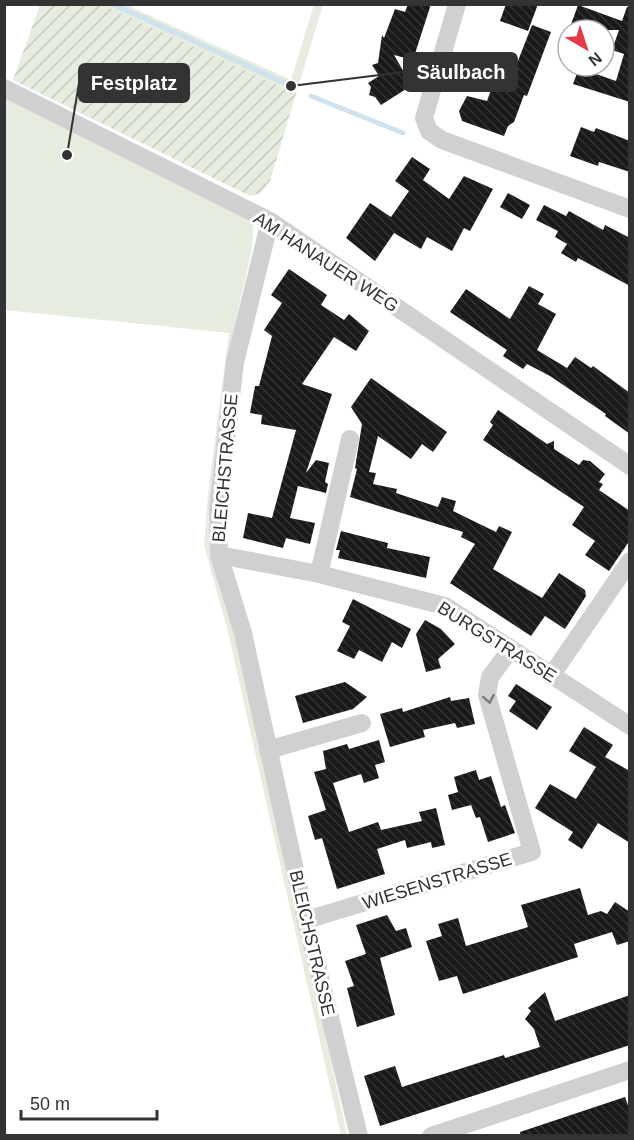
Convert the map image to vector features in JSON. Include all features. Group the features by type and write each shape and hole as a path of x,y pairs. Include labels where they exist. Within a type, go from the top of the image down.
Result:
{"street":[{"path":"457,4 424,118 429,131 442,140 630,209"},
{"name":"AM HANAUER WEG","path":"4,88 270,221 630,466"},
{"name":"BLEICHSTRASSE","path":"270,221 235,362 218,508 219,555 243,633 306,920 359,1136"},
{"path":"319,574 350,438"},
{"name":"BURGSTRASSE","path":"219,555 319,574 436,602 454,610 630,726"},
{"path":"552,676 630,561"},
{"name":"WIESENSTRASSE","path":"306,920 532,852 487,695 490,677 511,649"},
{"path":"268,750 362,723"},
{"path":"431,1136 630,1070"}],"shaded area":[{"path":"40,5 103,5 296,94 270,181 261,193 250,196 13,80"},
{"path":"103,5 127,5 291,80 314,5 323,5 296,94"},
{"path":"4,92 254,217 252,249 233,332 210,512 347,1135 341,1135 228,632 204,545 208,493 229,333 5,310"}],"building":[{"path":"408,4 431,4 413,60 394,55 408,79 403,83 406,89 381,105 375,97 369,95 371,87 368,83 379,76 372,65 378,63 382,35 384,38 395,9 405,12"},
{"path":"506,4 538,4 528,31 500,21"},
{"path":"578,5 614,18 573,18"},
{"path":"627,7 630,7 630,102 573,84 575,78 607,78 616,81 624,54 616,51 619,30 616,30 616,19 622,21"},
{"path":"532,25 551,32 527,96 524,95 514,122 508,126 504,136 462,121 459,111 467,96 487,101 498,71 501,72 505,61 516,66"},
{"path":"581,127 594,132 596,128 630,141 630,172 599,162 598,166 570,156"},
{"path":"412,157 430,169 423,180 449,199 464,176 493,189 470,231 464,228 452,251 427,237 421,249 394,233 375,261 346,238 370,203 391,217 409,191 395,181"},
{"path":"508,193 530,205 522,219 500,207"},
{"path":"544,205 566,216 569,211 603,230 605,225 630,238 630,286 578,258 576,262 561,253 567,244 555,237 558,231 536,220"},
{"path":"289,269 327,295 321,305 344,320 349,314 369,331 356,351 334,337 302,384 332,394 306,473 316,460 329,463 325,482 328,484 326,493 298,486 290,518 315,523 310,544 286,538 283,548 243,538 248,513 272,518 296,430 261,424 262,415 250,413 255,386 259,386 272,336 264,330 282,303 271,295"},
{"path":"529,286 544,294 538,304 556,314 537,350 567,368 575,357 591,368 593,366 630,393 630,434 605,416 606,414 550,376 527,364 523,369 503,356 507,350 450,312 466,289 510,319"},
{"path":"371,378 447,432 433,452 422,444 411,459 378,436 369,472 376,473 373,484 397,489 396,493 438,507 442,497 456,501 453,511 496,532 499,526 512,532 493,569 542,598 559,573 585,590 586,596 565,629 545,616 531,636 450,583 475,544 461,537 463,532 350,497 357,469 355,468 362,424 351,407"},
{"path":"498,410 547,444 554,441 554,449 579,465 583,460 590,461 605,474 599,482 603,484 599,490 630,511 630,540 609,571 585,555 595,541 572,525 584,507 483,440 493,425 490,422"},
{"path":"341,531 388,543 387,548 430,557 426,578 338,558 340,550 336,550"},
{"path":"353,599 411,629 402,648 392,642 382,662 359,650 354,659 337,651 350,626 342,622"},
{"path":"425,620 441,629 455,644 438,659 441,668 426,672 416,634"},
{"path":"345,682 367,697 353,709 303,723 295,696"},
{"path":"516,684 552,707 537,730 509,711 516,701 508,696"},
{"path":"450,697 451,701 469,698 475,724 457,728 455,723 423,730 425,737 390,747 380,714 402,708 403,712"},
{"path":"584,727 613,745 605,757 630,771 630,843 598,823 582,849 568,840 573,832 535,808 550,784 576,799 596,767 569,751"},
{"path":"379,740 385,762 375,765 379,778 364,783 361,774 333,783 349,832 378,822 381,830 422,821 419,812 436,808 445,845 432,848 431,842 407,848 405,840 377,849 385,874 337,889 322,838 315,840 308,816 326,810 314,772 326,769 323,751 347,744 349,749"},
{"path":"476,770 479,780 491,776 501,807 505,805 515,833 488,842 480,817 476,818 471,805 452,810 448,795 458,792 454,777"},
{"path":"580,888 588,915 601,911 607,914 615,902 630,912 630,941 617,945 612,932 574,944 578,957 463,994 457,976 439,981 426,941 442,936 438,924 458,918 466,946 528,927 521,905"},
{"path":"387,915 396,931 406,928 412,947 380,958 395,1015 357,1027 347,988 354,986 345,961 366,954 356,925"},
{"path":"545,992 555,1021 630,995 630,1045 380,1126 364,1076 395,1066 402,1087 504,1055 505,1058 540,1047 534,1029 525,1019 531,1011 528,1008"},
{"path":"625,1097 630,1111 630,1136 520,1136 520,1132"}],"waterway":[{"path":"113,4 291,86"},
{"path":"311,96 403,133"}],"place":[{"name":"Säulbach","path":"291,86"},
{"name":"Festplatz","path":"67,155"}]}
